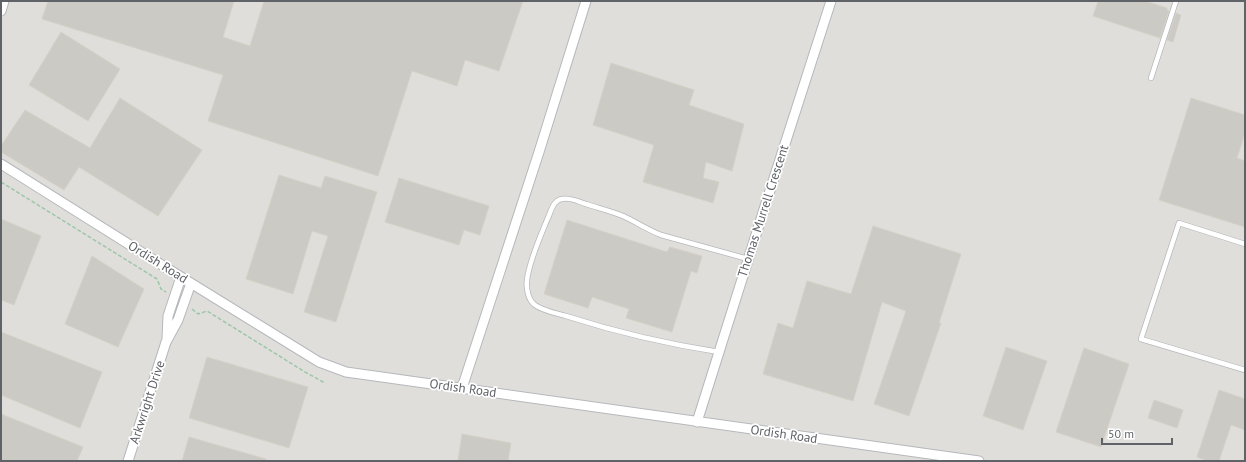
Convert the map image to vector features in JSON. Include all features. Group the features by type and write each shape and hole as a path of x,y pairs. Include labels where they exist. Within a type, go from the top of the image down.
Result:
{"street":[{"path":"1,11 4,1"},
{"path":"462,388 539,152 586,1"},
{"name":"Thomas Murrell Crescent","path":"697,422 831,1"},
{"name":"Ordish Road","path":"1,164 319,362 346,372 979,461"},
{"name":"Arkwright Drive","path":"166,342 168,316 181,277"},
{"name":"Arkwright Drive","path":"128,461 166,342 178,320 191,283"}],"lane":[{"path":"1151,78 1176,1"},
{"path":"719,352 664,342 576,319 535,305 530,300 528,293 527,281 529,270 551,210 554,204 561,199 571,199 612,212 661,235 748,259"},
{"path":"1245,244 1179,223 1141,339 1245,370"}],"path":[{"path":"1,182 157,279 161,289 168,293"},
{"path":"192,309 198,314 207,311 325,383"}],"shaded area":[{"path":"1,1 1245,1 1245,461 1,461"}],"building":[{"path":"48,1 234,1 223,37 250,46 264,1 523,1 499,71 465,60 457,86 412,71 378,176 208,121 223,75 42,19"},
{"path":"1098,1 1145,1 1167,8 1169,11 1160,38 1093,16"},
{"path":"1176,13 1181,15 1173,42 1167,40"},
{"path":"61,32 120,69 88,121 29,85"},
{"path":"611,63 694,90 689,105 744,124 732,171 706,162 703,178 719,182 713,203 643,182 654,145 593,125"},
{"path":"120,98 202,150 158,216 79,167 64,190 1,152 1,146 25,110 90,148"},
{"path":"1191,98 1245,115 1245,133 1237,158 1245,161 1245,227 1159,200"},
{"path":"279,175 321,188 325,176 377,192 336,322 304,312 328,236 312,231 293,294 246,279"},
{"path":"399,178 489,206 480,235 464,230 459,245 385,222"},
{"path":"1,219 41,236 14,305 1,300"},
{"path":"567,220 667,252 670,247 702,256 697,273 691,271 672,332 626,318 629,309 592,297 588,308 544,294"},
{"path":"873,226 961,254 939,323 941,323 909,416 874,404 906,311 882,302 853,401 763,374 778,323 793,328 807,281 851,294"},
{"path":"92,256 144,289 118,347 65,324"},
{"path":"1,332 102,372 80,428 1,395"},
{"path":"1006,347 1047,361 1023,430 983,416"},
{"path":"1084,348 1129,364 1101,447 1056,432"},
{"path":"207,357 308,387 289,448 189,418"},
{"path":"1219,390 1245,399 1245,430 1231,425 1219,461 1208,461 1197,457"},
{"path":"1154,400 1183,410 1177,428 1148,418"},
{"path":"1,414 83,447 77,461 1,461"},
{"path":"462,434 511,443 508,461 458,461"},
{"path":"189,437 266,459 266,461 182,461"}]}
